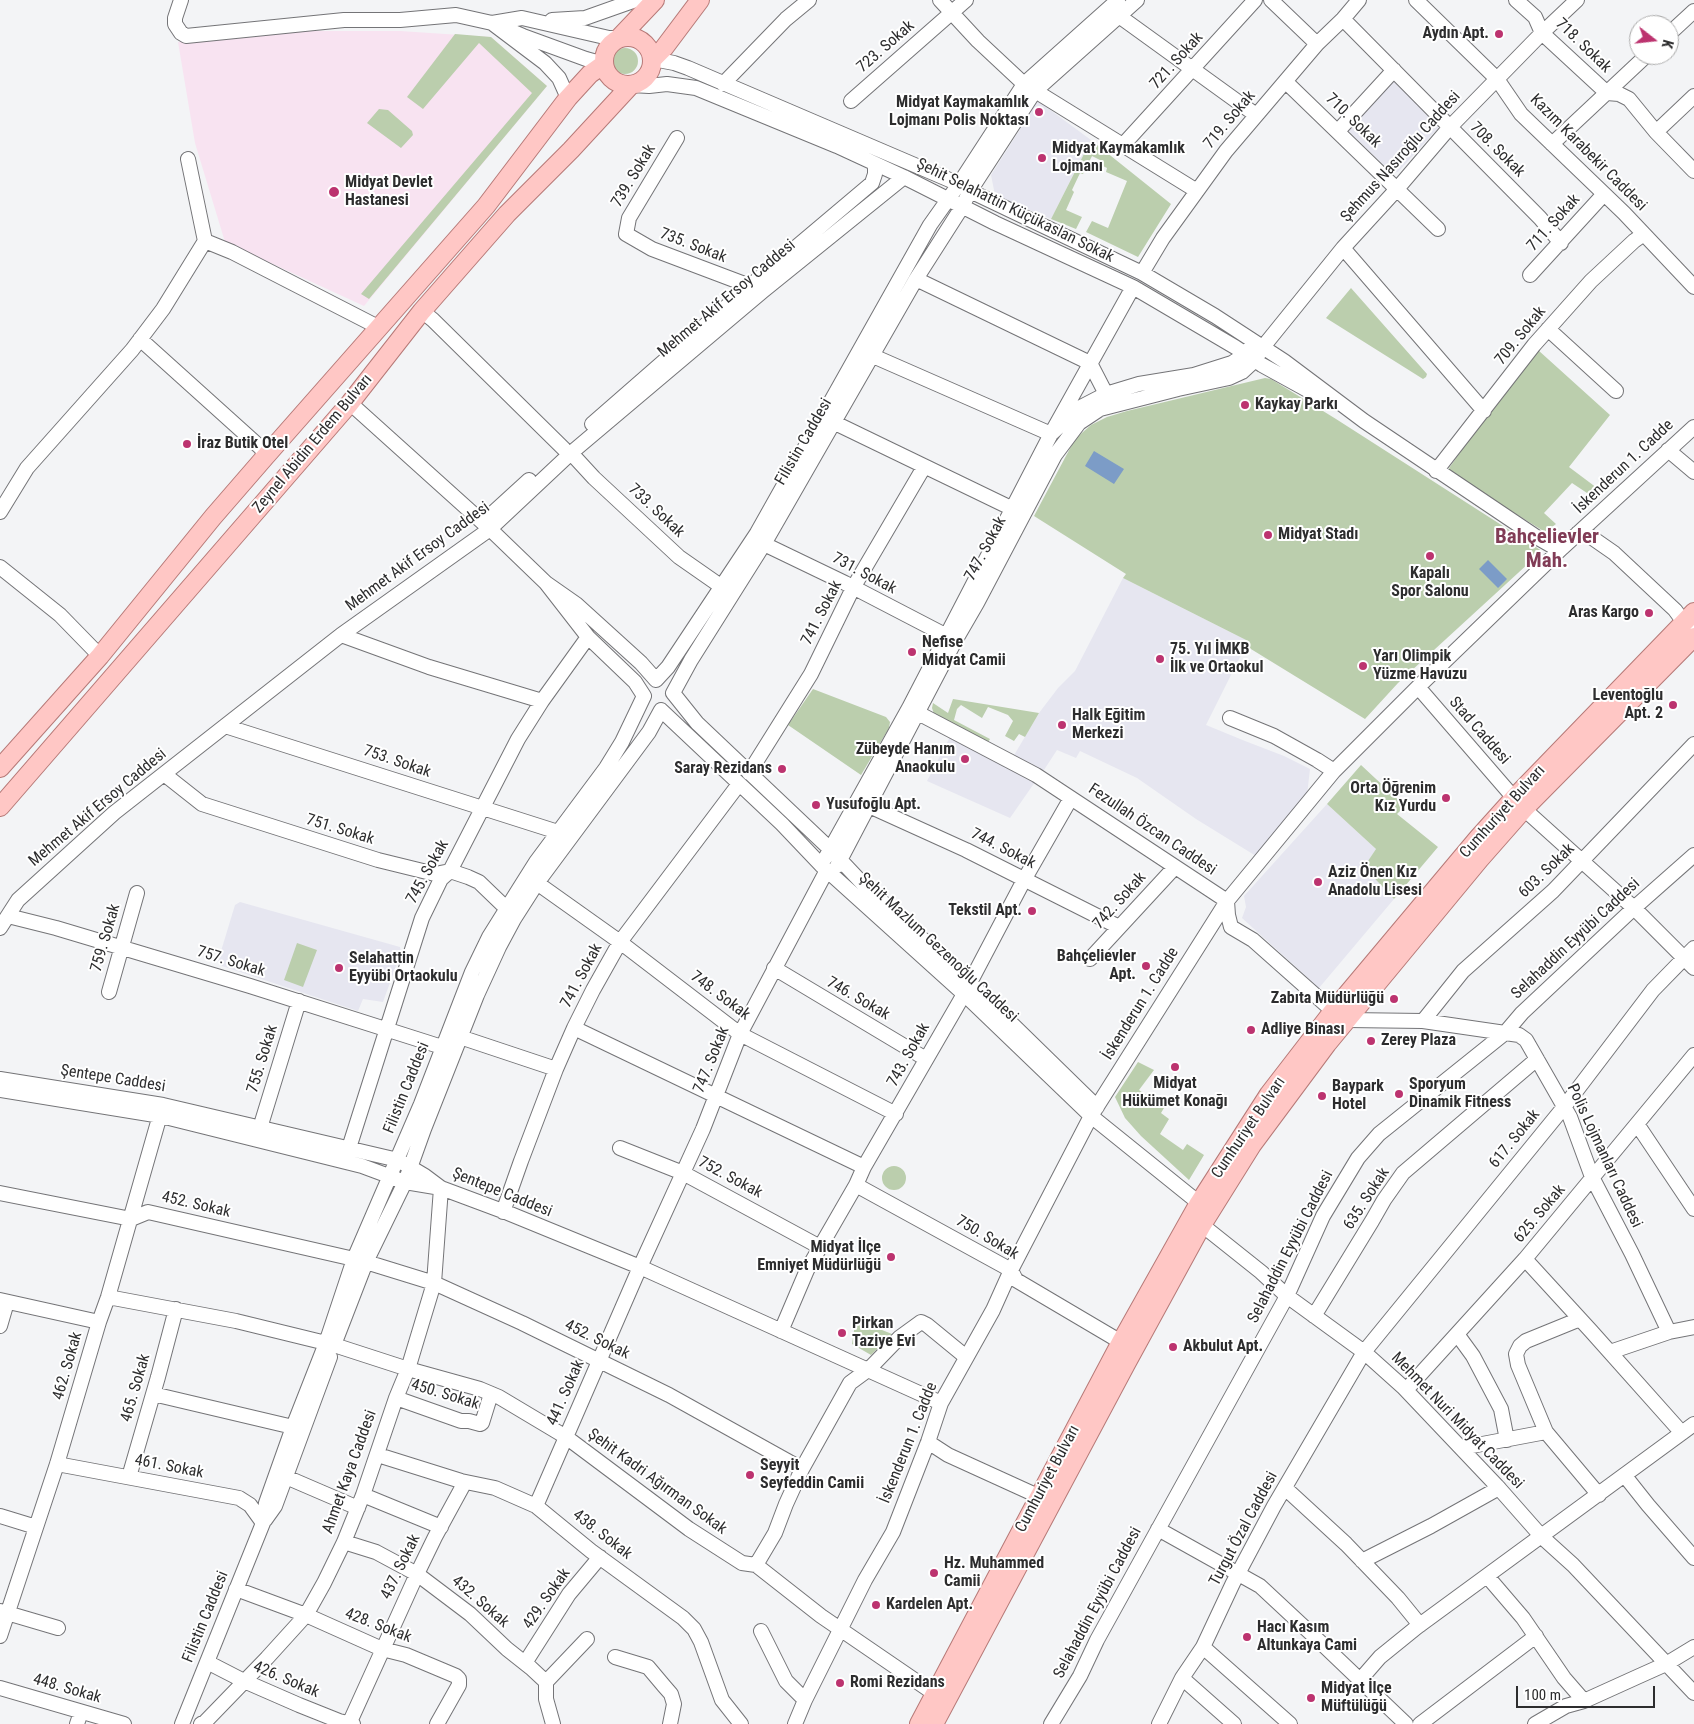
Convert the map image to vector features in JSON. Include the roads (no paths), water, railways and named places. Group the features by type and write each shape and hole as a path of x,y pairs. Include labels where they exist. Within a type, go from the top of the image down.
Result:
{"main road":[{"path":"655,0 606,51 604,64 610,77 616,82 631,85 644,79 649,74 653,59 664,48 700,0"},
{"path":"619,38 634,37 641,40 651,52 653,59"},
{"name":"Zeynel Abidin Erdem Bulvarı","path":"0,768 100,656 264,457 486,206 568,98 590,74 604,64"},
{"name":"Zeynel Abidin Erdem Bulvarı","path":"0,807 350,403 422,311 507,214 571,150 631,85"},
{"name":"Cumhuriyet Bulvarı","path":"919,1724 1121,1342 1199,1203 1270,1094 1480,859 1519,803 1691,626"},
{"name":"Cumhuriyet Bulvarı","path":"934,1724 1202,1225 1252,1145 1327,1044 1340,1016"}],"street":[{"path":"181,0 175,24 186,36 344,20 400,20 456,15 492,23 523,36 604,64"},
{"path":"534,20 585,18 636,0"},
{"path":"723,84 786,19 809,0"},
{"path":"940,0 978,41 1029,87 1197,191"},
{"name":"723. Sokak","path":"851,101 966,0"},
{"path":"949,199 965,187 1029,87 1118,0"},
{"path":"1029,87 1137,0"},
{"name":"721. Sokak","path":"1123,145 1255,0"},
{"path":"1271,0 1317,44"},
{"name":"719. Sokak","path":"1142,273 1163,238 1226,151 1317,44 1344,19 1359,0"},
{"name":"Kazım Karabekir Caddesi","path":"1416,0 1497,78 1521,114 1604,194 1694,287"},
{"name":"718. Sokak","path":"1516,0 1535,17 1542,33 1607,93 1619,94 1629,100 1656,132 1694,171"},
{"name":"Şehmus Nasıroğlu Caddesi","path":"1259,344 1450,127 1577,0"},
{"path":"1679,25 1694,11"},
{"path":"1119,16 1256,115"},
{"path":"492,23 522,18 609,38 619,38"},
{"name":"708. Sokak","path":"1344,19 1540,218 1561,243"},
{"path":"492,23 545,63 558,78 568,98"},
{"name":"Şehit Selahattin Küçükaslan Sokak","path":"653,59 674,63 965,187 1142,273 1259,344 1364,422 1538,538 1552,546 1562,548"},
{"path":"1552,144 1636,65"},
{"path":"1338,131 1394,70"},
{"name":"710. Sokak","path":"1286,82 1438,228"},
{"name":"Şehit Selahattin Küçükaslan Sokak","path":"631,85 667,84 696,88 904,177 1070,259 1133,287 1364,422"},
{"path":"1656,132 1694,96"},
{"name":"739. Sokak","path":"626,234 629,218 677,138"},
{"path":"0,512 27,468 140,339 163,309 205,241 188,158"},
{"path":"568,451 750,286 872,183 875,174 875,164"},
{"name":"Mehmet Akif Ersoy Caddesi","path":"0,928 18,900 114,813 341,634 487,526 568,451 904,177"},
{"path":"962,207 965,187"},
{"name":"711. Sokak","path":"1530,275 1604,194"},
{"name":"Filistin Caddesi","path":"656,680 668,667 722,587 772,508 930,225 949,199"},
{"name":"Filistin Caddesi","path":"673,693 835,424 916,279 962,207"},
{"name":"735. Sokak","path":"626,234 652,250 750,286"},
{"name":"709. Sokak","path":"1436,471 1548,328 1590,281 1644,234"},
{"path":"205,241 232,252 380,328"},
{"path":"1343,248 1484,412"},
{"path":"916,279 1090,363 1106,394"},
{"path":"827,870 830,849 947,636 1051,434 1133,287"},
{"name":"733. Sokak","path":"422,311 594,478 679,557 722,587"},
{"path":"1548,328 1616,391"},
{"path":"140,339 261,448 264,457"},
{"name":"747. Sokak","path":"640,1267 704,1129 740,1034 827,870 840,860 1055,455 1079,423 1100,410 1178,389 1230,378 1242,372 1259,344"},
{"path":"873,356 1051,434"},
{"path":"1051,434 1079,408 1106,394 1139,384 1194,375 1250,357"},
{"path":"350,403 487,526 546,583 588,637 635,682 644,696"},
{"path":"835,424 1014,509"},
{"name":"İskenderun 1. Cadde","path":"795,1724 865,1580 893,1532 941,1403 994,1310 1011,1270 1094,1112 1227,901 1334,771 1562,548 1694,427"},
{"path":"1668,450 1694,472"},
{"name":"741. Sokak","path":"748,772 811,674 853,588 924,467"},
{"path":"1578,533 1591,537 1614,553 1691,626"},
{"name":"731. Sokak","path":"764,544 947,636"},
{"path":"0,568 60,616 100,656"},
{"path":"546,583 576,604 641,663 656,680 665,682 672,688 672,702 660,710 651,708 644,701 648,684 656,680"},
{"path":"341,634 429,667 542,701"},
{"name":"745. Sokak","path":"349,1148 422,918 441,878 450,870 518,739 542,701 588,637"},
{"name":"Stad Caddesi","path":"1418,687 1519,803 1634,908 1689,952 1694,968"},
{"name":"Şehit Mazlum Gezenoğlu Caddesi","path":"673,693 697,723 830,849 967,988 1094,1112 1199,1203"},
{"name":"Filistin Caddesi","path":"360,1261 405,1182 454,1035 472,972 489,937 536,862 606,768 622,742 644,696"},
{"name":"Filistin Caddesi","path":"182,1724 263,1523 275,1506 360,1261 442,1047 454,1035 477,995 514,919 537,883 649,732 660,710"},
{"name":"Şehit Mazlum Gezenoğlu Caddesi","path":"660,710 782,824 827,870 967,988"},
{"name":"Fezullah Özcan Caddesi","path":"918,713 1036,775 1227,901"},
{"path":"1230,718 1274,736 1334,771"},
{"name":"753. Sokak","path":"225,726 558,832"},
{"name":"603. Sokak","path":"1423,1021 1463,971 1553,891 1694,744"},
{"name":"751. Sokak","path":"164,774 202,804 378,860 435,874 450,870 468,876 479,882 506,908"},
{"name":"741. Sokak","path":"503,1212 556,1070 574,1028 620,942 739,784"},
{"name":"743. Sokak","path":"780,1331 807,1270 967,988 1024,880 1072,798"},
{"name":"744. Sokak","path":"869,806 966,850 1119,927"},
{"name":"Selahaddin Eyyübi Caddesi","path":"1051,1724 1080,1676 1097,1640 1287,1296 1323,1216 1358,1158 1379,1134 1505,1033 1522,1013 1694,854"},
{"name":"742. Sokak","path":"1090,959 1175,866"},
{"name":"748. Sokak","path":"537,883 620,942 740,1034 896,1114"},
{"name":"759. Sokak","path":"109,992 137,892"},
{"path":"1227,901 1231,927 1253,940 1340,1016"},
{"name":"757. Sokak","path":"8,916 121,947 442,1047"},
{"name":"617. Sokak","path":"1364,1352 1564,1107 1653,990 1689,952"},
{"name":"746. Sokak","path":"774,968 926,1059"},
{"name":"755. Sokak","path":"260,1128 298,1001"},
{"name":"Polis Lojmanları Caddesi","path":"1340,1016 1423,1021 1519,1035 1526,1040 1570,1117 1592,1177 1632,1254 1669,1332"},
{"path":"574,1028 864,1167"},
{"path":"454,1035 556,1070"},
{"name":"625. Sokak","path":"1406,1390 1525,1259 1637,1124 1689,1073 1694,1055"},
{"name":"635. Sokak","path":"1314,1316 1384,1200 1403,1174 1537,1059"},
{"name":"Şentepe Caddesi","path":"0,1079 260,1128 398,1160 410,1166 441,1188 640,1267 941,1403"},
{"path":"0,1090 162,1110 362,1166 405,1182 441,1188"},
{"name":"462. Sokak","path":"0,1636 3,1612 36,1527 57,1464 162,1110"},
{"path":"1637,1124 1694,1210"},
{"name":"752. Sokak","path":"620,1148 683,1173 820,1247"},
{"name":"750. Sokak","path":"856,1185 1011,1270 1016,1280 1121,1342"},
{"name":"Ahmet Kaya Caddesi","path":"201,1724 294,1630 306,1615 344,1542 378,1456 396,1398 408,1369 434,1283 441,1188"},
{"name":"452. Sokak","path":"0,1193 130,1219 148,1212 360,1261 434,1283 522,1323 669,1395 802,1469"},
{"name":"Mehmet Nuri Midyat Caddesi","path":"1202,1225 1261,1272 1287,1296 1364,1352 1406,1390 1499,1488 1542,1537 1573,1565 1694,1693"},
{"path":"1525,1259 1682,1433"},
{"name":"441. Sokak","path":"536,1506 640,1267"},
{"name":"Şehit Kadri Ağırman Sokak","path":"108,1297 236,1321 330,1344 408,1369 480,1389 491,1394 566,1437 689,1528 742,1563 756,1565 821,1616 935,1694"},
{"path":"0,1326 4,1301 99,1322"},
{"name":"465. Sokak","path":"129,1477 176,1309"},
{"path":"1580,1318 1526,1341 1520,1346 1516,1354 1518,1365 1546,1432 1599,1495"},
{"path":"756,1565 775,1533 802,1469 850,1383 868,1369 899,1338 921,1322 966,1357"},
{"path":"1610,1352 1669,1332 1694,1327"},
{"path":"1457,1334 1473,1356 1502,1409 1507,1440"},
{"name":"Filistin Caddesi","path":"263,1523 266,1503 293,1427 330,1344"},
{"name":"Turgut Özal Caddesi","path":"1159,1724 1182,1678 1202,1647 1238,1573 1364,1352"},
{"path":"153,1394 293,1427"},
{"name":"450. Sokak","path":"396,1398 461,1421 480,1424 482,1423 491,1394"},
{"path":"1360,1680 1380,1657 1420,1625 1694,1424"},
{"path":"1461,1448 1546,1432"},
{"path":"928,1442 948,1455 1038,1496"},
{"name":"438. Sokak","path":"378,1456 465,1482 495,1488 536,1506 600,1557 683,1618 694,1629 701,1642 722,1700 740,1724"},
{"name":"461. Sokak","path":"57,1464 239,1498 250,1505 263,1523"},
{"path":"1625,1476 1693,1554"},
{"path":"286,1477 440,1527"},
{"name":"437. Sokak","path":"350,1723 417,1574 465,1482"},
{"path":"1285,1488 1362,1561 1398,1598 1420,1625"},
{"path":"1362,1561 1431,1526 1499,1488"},
{"path":"0,1516 36,1527"},
{"path":"1158,1529 1260,1586 1406,1724"},
{"name":"432. Sokak","path":"344,1542 376,1552 417,1574 470,1614 546,1682"},
{"name":"429. Sokak","path":"525,1663 569,1594 600,1557"},
{"path":"1487,1576 1536,1636 1564,1678 1584,1701"},
{"name":"428. Sokak","path":"236,1588 306,1615 382,1649 406,1655 456,1676 459,1679 459,1685 437,1724"},
{"path":"3,1612 58,1628"},
{"path":"761,1631 786,1681 805,1700"},
{"path":"1420,1724 1536,1636"},
{"path":"553,1724 546,1699 546,1682 587,1639"},
{"path":"1202,1647 1290,1724"},
{"path":"1535,1724 1566,1706 1584,1701 1666,1664 1694,1647"},
{"path":"615,1657 648,1667 671,1694 674,1704 670,1724"},
{"name":"426. Sokak","path":"207,1662 244,1681 339,1722 350,1723"},
{"path":"1182,1678 1234,1724"},
{"name":"448. Sokak","path":"0,1688 79,1718 124,1724"}],"water":[{"path":"1094,451 1124,469 1114,484 1085,466"},
{"path":"1488,560 1507,579 1498,588 1479,569"}],"place":[{"name":"Aydın Apt.","path":"1499,34"},
{"name":"Midyat Kaymakamlık Lojmanı Polis Noktası","path":"1039,112"},
{"name":"Midyat Kaymakamlık Lojmanı","path":"1042,158"},
{"name":"Midyat Devlet Hastanesi","path":"334,192"},
{"name":"Kaykay Parkı","path":"1245,405"},
{"name":"İraz Butik Otel","path":"187,444"},
{"name":"Midyat Stadı","path":"1268,535"},
{"name":"Kapalı Spor Salonu","path":"1430,556"},
{"name":"Aras Kargo","path":"1649,613"},
{"name":"Nefise Midyat Camii","path":"912,652"},
{"name":"75. Yıl İMKB İlk ve Ortaokul","path":"1160,659"},
{"name":"Yarı Olimpik Yüzme Havuzu","path":"1363,666"},
{"name":"Leventoğlu Apt. 2","path":"1673,705"},
{"name":"Halk Eğitim Merkezi","path":"1062,725"},
{"name":"Zübeyde Hanım Anaokulu","path":"965,759"},
{"name":"Saray Rezidans","path":"782,769"},
{"name":"Orta Öğrenim Kız Yurdu","path":"1446,798"},
{"name":"Yusufoğlu Apt.","path":"816,805"},
{"name":"Aziz Önen Kız Anadolu Lisesi","path":"1318,882"},
{"name":"Tekstil Apt.","path":"1032,911"},
{"name":"Bahçelievler Apt.","path":"1146,966"},
{"name":"Selahattin Eyyübi Ortaokulu","path":"339,968"},
{"name":"Zabıta Müdürlüğü","path":"1394,999"},
{"name":"Adliye Binası","path":"1251,1030"},
{"name":"Zerey Plaza","path":"1371,1041"},
{"name":"Midyat Hükümet Konağı","path":"1175,1067"},
{"name":"Sporyum Dinamik Fitness","path":"1399,1094"},
{"name":"Baypark Hotel","path":"1322,1096"},
{"name":"Midyat İlçe Emniyet Müdürlüğü","path":"891,1257"},
{"name":"Pirkan Taziye Evi","path":"842,1333"},
{"name":"Akbulut Apt.","path":"1173,1347"},
{"name":"Seyyit Seyfeddin Camii","path":"750,1475"},
{"name":"Hz. Muhammed Camii","path":"934,1573"},
{"name":"Kardelen Apt.","path":"876,1605"},
{"name":"Hacı Kasım Altunkaya Cami","path":"1247,1637"},
{"name":"Romi Rezidans","path":"840,1683"},
{"name":"Midyat İlçe Müftülüğü","path":"1311,1698"}],"district":[{"name":"Bahçelievler Mah.","path":"1547,550"}]}
